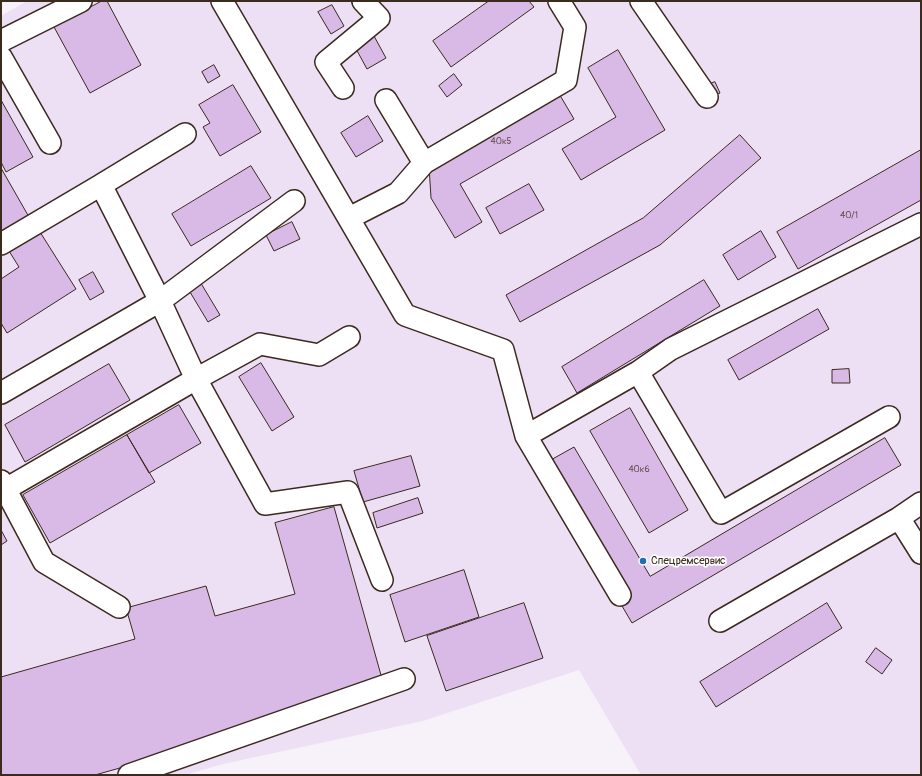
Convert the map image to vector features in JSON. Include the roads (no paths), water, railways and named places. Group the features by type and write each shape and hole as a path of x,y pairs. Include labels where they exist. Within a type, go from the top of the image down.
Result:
{"lane":[{"path":"1,41 81,1"},
{"path":"222,1 406,315 503,350 526,436 620,595"},
{"path":"343,88 326,62 379,18 363,1"},
{"path":"349,218 398,193 424,163 566,80 575,27 558,1"},
{"path":"641,1 707,97"},
{"path":"1,57 50,143"},
{"path":"386,100 424,163"},
{"path":"1,244 185,134"},
{"path":"101,185 160,301 196,379 265,504 348,492 382,580"},
{"path":"1,393 160,301 294,201"},
{"path":"526,436 638,372 671,348 921,224"},
{"path":"119,607 44,562 2,485 260,344 319,355 349,337"},
{"path":"638,372 721,513 889,417"},
{"path":"720,621 899,518 921,503"},
{"path":"899,518 921,553"},
{"path":"129,775 404,679"}],"place":[{"name":"Спецремсервис","path":"643,561"}]}
